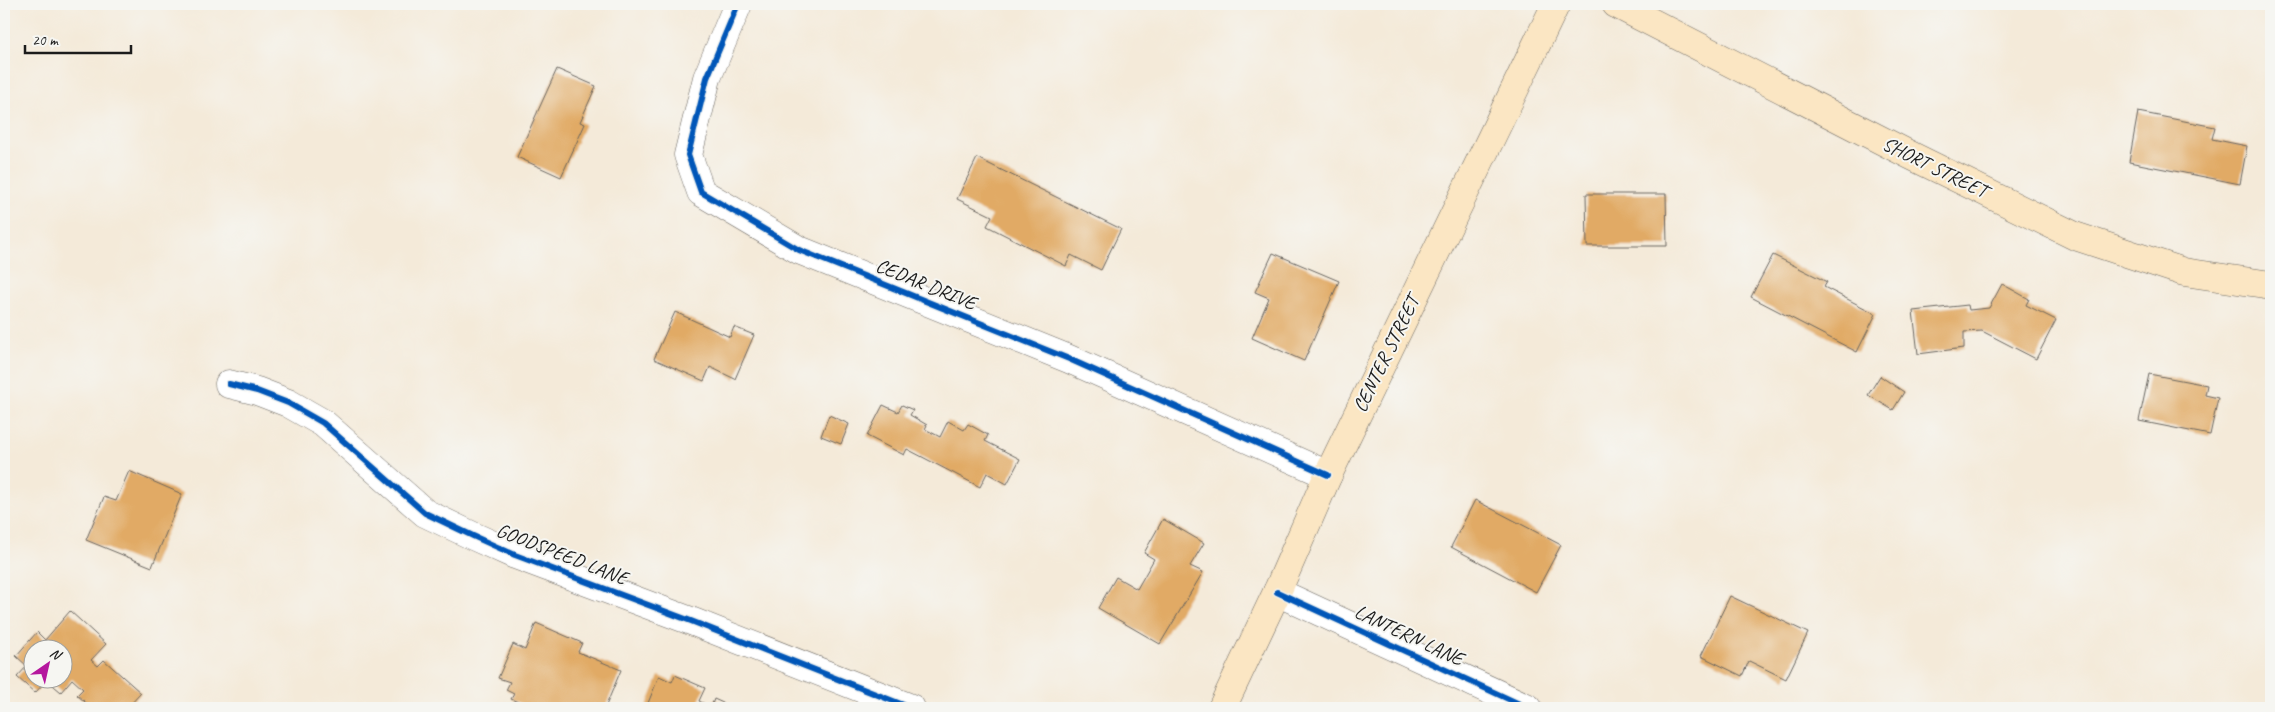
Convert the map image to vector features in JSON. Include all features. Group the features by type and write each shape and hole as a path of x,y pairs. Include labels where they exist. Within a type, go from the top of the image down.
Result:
{"main road":[{"name":"CENTER STREET","path":"1222,708 1277,592 1328,475 1556,4"},
{"name":"SHORT STREET","path":"1616,4 1910,155 2075,236 2184,272 2271,285"}],"street":[{"name":"CEDAR DRIVE","path":"738,4 707,78 688,155 701,192 799,250 1069,359 1328,475"},
{"name":"GOODSPEED LANE","path":"229,384 257,390 280,400 323,424 425,513 473,536 515,555 691,621 911,708"},
{"name":"LANTERN LANE","path":"1277,592 1528,708"}],"building":[{"path":"557,69 596,86 580,122 585,124 561,177 517,157"},
{"path":"2138,112 2215,127 2212,139 2247,146 2240,184 2129,162"},
{"path":"977,158 1121,229 1101,270 1071,255 1066,266 987,226 992,216 957,199"},
{"path":"1586,194 1666,194 1667,246 1587,246"},
{"path":"1273,253 1339,281 1304,361 1252,338 1269,298 1255,292"},
{"path":"1773,255 1827,282 1824,287 1876,314 1857,352 1751,297"},
{"path":"2002,284 2029,299 2026,305 2056,320 2036,359 1982,331 1964,332 1964,348 1918,354 1913,311 1968,305 1969,310 1989,308"},
{"path":"675,312 730,337 734,327 754,335 735,379 710,367 704,381 654,359"},
{"path":"2149,374 2207,385 2205,395 2218,398 2210,435 2139,421"},
{"path":"1880,376 1904,392 1893,410 1868,395"},
{"path":"883,405 898,412 902,405 913,410 910,415 927,425 925,429 940,437 948,421 964,430 968,424 988,435 985,441 1020,459 1007,484 987,473 980,487 907,449 904,455 867,436"},
{"path":"829,415 849,424 841,444 821,436"},
{"path":"129,471 182,494 152,567 86,540 104,497 116,501"},
{"path":"1475,500 1561,545 1536,592 1451,547"},
{"path":"1163,519 1204,543 1190,566 1203,572 1160,644 1098,608 1116,577 1137,589 1154,559 1144,553"},
{"path":"1730,596 1808,633 1786,679 1749,661 1742,676 1701,656"},
{"path":"70,611 106,644 91,660 98,666 104,660 141,693 127,708 92,708 77,695 83,689 72,679 72,640 45,640"},
{"path":"536,623 582,643 578,652 621,670 605,708 532,708 511,699 514,694 506,690 510,682 498,678 513,644 525,650"},
{"path":"37,632 45,640 30,640"},
{"path":"22,649 22,661 16,656"},
{"path":"22,672 22,681 17,677"},
{"path":"675,675 705,688 699,701 711,707 714,699 734,708 646,708 659,676 672,682"}],"cycle path":[{"path":"738,4 707,78 688,155 701,192 799,250 1069,359 1328,475"},
{"path":"229,384 257,391 288,403 323,423 425,513 473,536 515,555 691,621 911,708"},
{"path":"1277,592 1528,708"}]}
